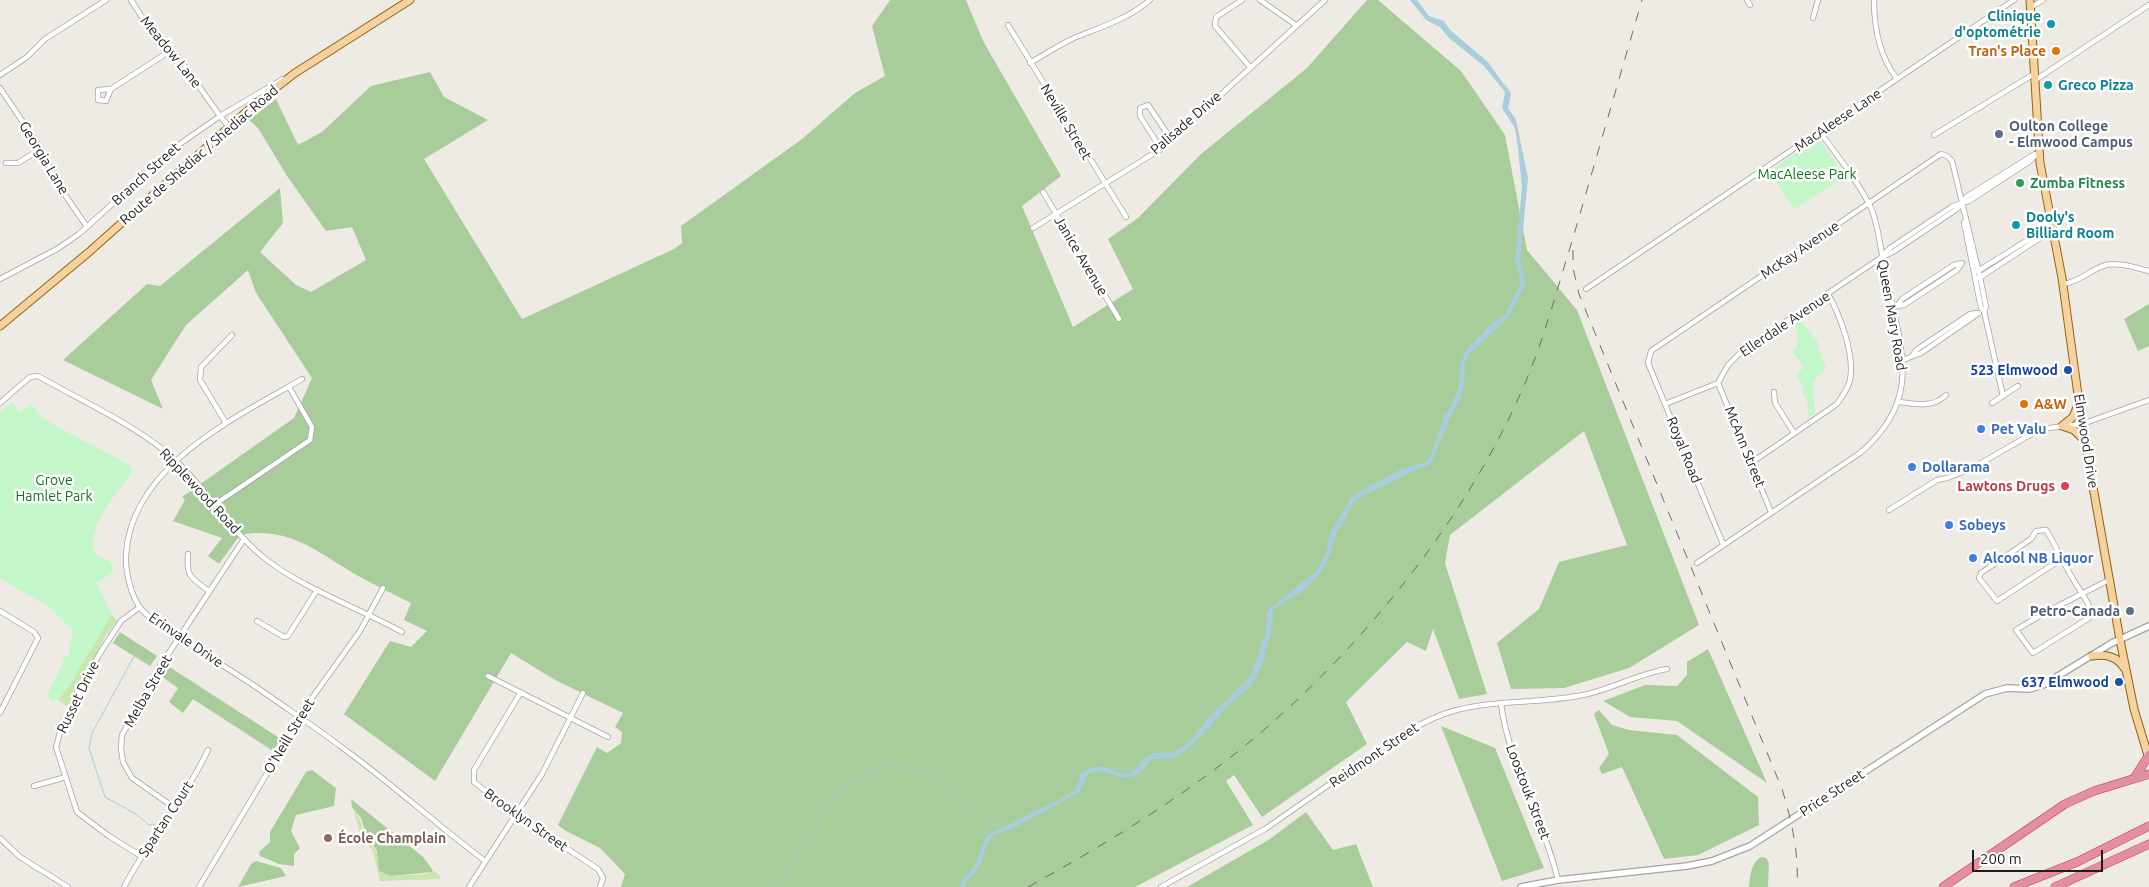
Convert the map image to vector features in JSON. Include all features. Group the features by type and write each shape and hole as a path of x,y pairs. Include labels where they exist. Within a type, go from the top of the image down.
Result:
{"highway":[{"path":"2133,779 2143,768 2149,756"},
{"path":"1943,887 2065,804 2094,791 2149,774"},
{"path":"2014,887 2077,862 2149,826"},
{"path":"2055,887 2149,844"}],"main road":[{"name":"Route de Shédiac / Shediac Road","path":"0,326 89,252 295,73 410,0"},
{"name":"Elmwood Drive","path":"2030,0 2039,152 2063,284 2082,424 2109,580 2134,709 2149,756"},
{"path":"2079,402 2076,412 2062,426 2078,432 2085,442"},
{"path":"2092,656 2110,656 2117,659 2126,671"}],"street":[{"path":"0,75 27,56 45,40 106,0"},
{"name":"Meadow Lane","path":"131,0 153,34 178,57 230,128"},
{"path":"1030,64 1072,39 1117,22 1139,10 1150,0"},
{"path":"1242,0 1216,17 1215,26 1250,67"},
{"path":"1260,0 1296,25"},
{"name":"Palisade Drive","path":"1033,228 1161,148 1325,0"},
{"path":"1813,18 1818,0"},
{"path":"1874,0 1880,51 1897,79"},
{"name":"MacAleese Lane","path":"1586,289 2014,0"},
{"path":"2030,8 2043,0"},
{"path":"1934,135 2034,78 2149,5"},
{"name":"Neville Street","path":"1008,25 1104,185 1126,217"},
{"path":"111,89 170,51"},
{"name":"Branch Street","path":"0,279 56,249 88,227 155,164 220,116 295,73"},
{"name":"Georgia Lane","path":"0,88 41,149 58,183 88,227"},
{"path":"1161,148 1140,116 1140,108 1148,105 1171,139"},
{"name":"Queen Mary Road","path":"1697,563 1872,443 1891,419 1899,402 1902,388 1903,360 1872,210 1820,132"},
{"path":"6,163 18,163 41,149"},
{"name":"Ellerdale Avenue","path":"1718,383 1728,365 1742,351 1882,257 1957,210 1962,203 1976,197 2030,161 2039,152"},
{"name":"McKay Avenue","path":"1650,354 1654,349 1941,154 1947,156 1952,161 1962,203"},
{"name":"Janice Avenue","path":"1043,192 1119,319"},
{"path":"1962,203 1966,220 1964,223 1978,278 1981,308 2003,396"},
{"path":"1976,272 2053,228"},
{"path":"1978,278 2053,228"},
{"path":"1892,308 1904,305 1957,270 1962,263 1973,258"},
{"path":"2063,284 2075,282 2104,265 2118,264 2149,271"},
{"path":"1751,463 1837,404 1847,390 1850,379 1850,363 1843,330 1828,294"},
{"path":"1903,360 1970,314 1982,312"},
{"path":"226,423 200,380 201,367 232,334"},
{"name":"Royal Road","path":"1650,354 1648,363 1723,544"},
{"name":"Ripplewood Road","path":"0,402 30,377 38,376 157,444 176,461 244,539 268,561 317,590 370,614 402,632"},
{"name":"Erinvale Drive","path":"302,379 226,423 176,461 162,475 131,523 125,564 131,586 140,607 179,638 250,682 340,745 485,861"},
{"path":"1665,404 1718,383"},
{"name":"McAnn Street","path":"1718,383 1771,512"},
{"path":"1992,404 2018,386"},
{"path":"214,504 310,440 312,427 289,387"},
{"path":"1774,392 1775,403 1794,433"},
{"path":"1899,402 1932,403 1940,401 1946,395"},
{"path":"1889,510 1937,480 1971,469 2040,428 2082,424 2149,400"},
{"path":"2063,558 1997,601 1979,578 1981,573 2031,539 2036,531 2046,530 2063,558 2082,594 2091,608 2092,614 2089,618 2033,653 2016,630 2082,594 2109,580"},
{"name":"Melba Street","path":"175,808 132,778 123,762 122,735 179,638 244,539"},
{"path":"188,554 186,571 192,579 209,591"},
{"name":"O'Neill Street","path":"199,887 300,718 370,614 383,588"},
{"path":"257,621 284,637 288,636 317,590"},
{"name":"Russet Drive","path":"140,607 122,621 110,637 62,725 56,747 74,806 80,816 141,856"},
{"path":"0,610 34,632 38,638 0,713"},
{"name":"Price Street","path":"1521,887 1558,880 1687,866 1712,861 1750,846 1985,694 2002,689 2029,689 2043,685 2120,640 2149,626"},
{"name":"Reidmont Street","path":"1161,887 1265,829 1402,734 1425,721 1451,712 1501,704 1584,695 1609,689 1650,672 1667,669"},
{"path":"488,676 608,737"},
{"name":"Brooklyn Street","path":"521,692 472,774 477,786 516,815 598,869 603,878 600,887"},
{"path":"468,887 542,774 583,693"},
{"name":"Loostouk Street","path":"1501,704 1510,746 1552,853 1558,880"},
{"name":"Spartan Court","path":"124,887 141,856 175,808 208,750"},
{"path":"34,786 66,777"},
{"path":"0,838 20,857 68,887"}],"green space":[{"path":"890,0 966,0 983,41 1061,176 1022,206 1073,327 1133,289 1108,239 1138,218 1201,154 1307,68 1367,0 1378,0 1461,71 1505,135 1527,250 1577,310 1699,625 1629,668 1564,688 1511,689 1497,643 1539,609 1559,562 1627,545 1584,431 1450,535 1445,563 1487,694 1459,699 1433,629 1426,651 1407,642 1346,702 1367,744 1262,817 1234,775 1226,781 1253,825 1135,887 621,887 625,874 600,848 558,825 597,747 607,753 621,743 622,732 615,727 623,713 555,680 511,653 435,781 344,714 390,641 411,647 427,631 404,620 411,603 360,577 313,548 286,537 272,534 240,535 219,564 208,556 222,538 173,521 185,500 182,497 294,418 312,378 256,293 248,270 186,325 151,380 163,409 63,360 147,284 160,286 280,188 283,223 260,252 296,285 311,292 366,260 352,227 326,231 287,176 258,128 249,120 276,99 298,145 322,132 371,86 430,72 444,97 488,120 424,159 522,319 674,249 682,243 681,226 802,139 855,93 885,76 872,26"},
{"name":"MacAleese Park","path":"1819,138 1844,177 1794,209 1769,171"},
{"path":"2149,304 2149,346 2138,351 2124,319"},
{"path":"1799,318 1817,341 1826,368 1813,381 1815,414 1809,418 1807,399 1803,397 1802,385 1797,376 1803,367 1797,357 1791,352 1798,345 1796,341 1799,338 1793,321"},
{"name":"Grove Hamlet Park","path":"12,402 20,413 31,404 43,419 131,466 132,473 105,510 99,521 93,542 96,554 111,562 113,570 110,575 98,581 97,584 112,614 69,686 58,700 52,701 48,696 49,691 63,663 63,659 68,655 73,631 49,607 0,578 0,412"},
{"path":"112,614 117,621 106,635 68,707 58,700 69,686"},
{"path":"120,632 157,656 150,666 113,643"},
{"path":"1708,649 1767,783 1677,721 1630,717 1603,701 1645,685 1677,686 1687,675 1687,662"},
{"path":"168,666 281,739 273,751 193,699 183,713 169,702 178,688 161,676"},
{"path":"1599,710 1612,725 1629,730 1677,735 1758,797 1759,825 1698,855 1664,859 1622,767 1602,774 1599,768 1609,754 1594,714"},
{"path":"1441,726 1495,748 1544,868 1502,881"},
{"path":"312,770 336,788 334,806 296,815 291,831 300,848 294,854 294,866 279,864 260,856 259,852 270,842 270,832 306,772"},
{"path":"351,799 423,857 432,869 432,872 391,876 379,871 377,851 367,837 361,818 352,807"},
{"path":"353,809 378,856 379,871 391,876 428,874 432,869 440,876 440,879 380,881 373,851 361,837"},
{"path":"1306,812 1333,850 1356,844 1373,887 1187,887 1270,839"},
{"path":"1761,857 1766,858 1769,863 1768,887 1749,887 1753,866"},
{"path":"256,861 281,868 286,876 238,887 251,864"}],"water":[{"path":"1410,0 1417,0 1429,16 1444,21 1450,30 1488,62 1511,94 1508,108 1516,120 1528,178 1520,261 1526,284 1508,318 1469,354 1465,364 1464,386 1460,399 1431,464 1355,500 1335,537 1330,555 1320,574 1304,590 1274,609 1270,635 1262,665 1255,679 1248,687 1197,740 1177,756 1154,760 1140,773 1128,778 1101,772 1088,774 1080,792 1010,830 995,834 987,845 978,869 965,882 965,887 960,887 962,879 975,866 983,843 989,834 1055,802 1076,789 1081,773 1098,766 1118,772 1132,773 1140,762 1153,753 1174,752 1188,743 1209,717 1251,676 1265,634 1267,611 1316,571 1326,553 1329,535 1352,496 1399,470 1426,462 1431,455 1445,413 1449,410 1459,386 1460,365 1466,350 1492,323 1506,314 1521,282 1515,262 1522,187 1515,128 1502,108 1505,92 1484,66 1449,38 1440,27 1426,20"}],"waterway":[{"path":"1505,85 1510,92"},
{"path":"136,653 92,733 89,748 105,797 136,814 149,825 159,826"},
{"path":"1217,710 1231,698"},
{"path":"777,887 830,803 850,782 885,764 895,768 913,768 931,776 942,790 960,797 995,825"},
{"path":"1110,768 1133,770"},
{"path":"1030,813 1047,806"},
{"path":"995,825 1004,826"},
{"path":"986,838 987,831 994,826"}],"railway":[{"path":"1028,887 1105,843 1155,811 1227,760 1272,723 1316,682 1358,638 1398,591 1434,542 1468,492 1498,440 1531,370 1573,238 1642,0"},
{"path":"1573,250 1573,268 1579,294 1782,789 1794,838 1797,862 1797,887"}],"place":[{"name":"Clinique d'optométrie","path":"2051,24"},
{"name":"Tran's Place","path":"2056,51"},
{"name":"Greco Pizza","path":"2048,85"},
{"name":"Oulton College - Elmwood Campus","path":"1999,134"},
{"name":"Zumba Fitness","path":"2020,183"},
{"name":"Dooly's Billiard Room","path":"2016,225"},
{"name":"523 Elmwood","path":"2068,370"},
{"name":"A&W","path":"2024,404"},
{"name":"Pet Valu","path":"1981,429"},
{"name":"Dollarama","path":"1912,467"},
{"name":"Lawtons Drugs","path":"2065,486"},
{"name":"Sobeys","path":"1949,525"},
{"name":"Alcool NB Liquor","path":"1973,558"},
{"name":"Petro-Canada","path":"2130,611"},
{"name":"637 Elmwood","path":"2119,682"},
{"name":"École Champlain","path":"328,838"}]}
